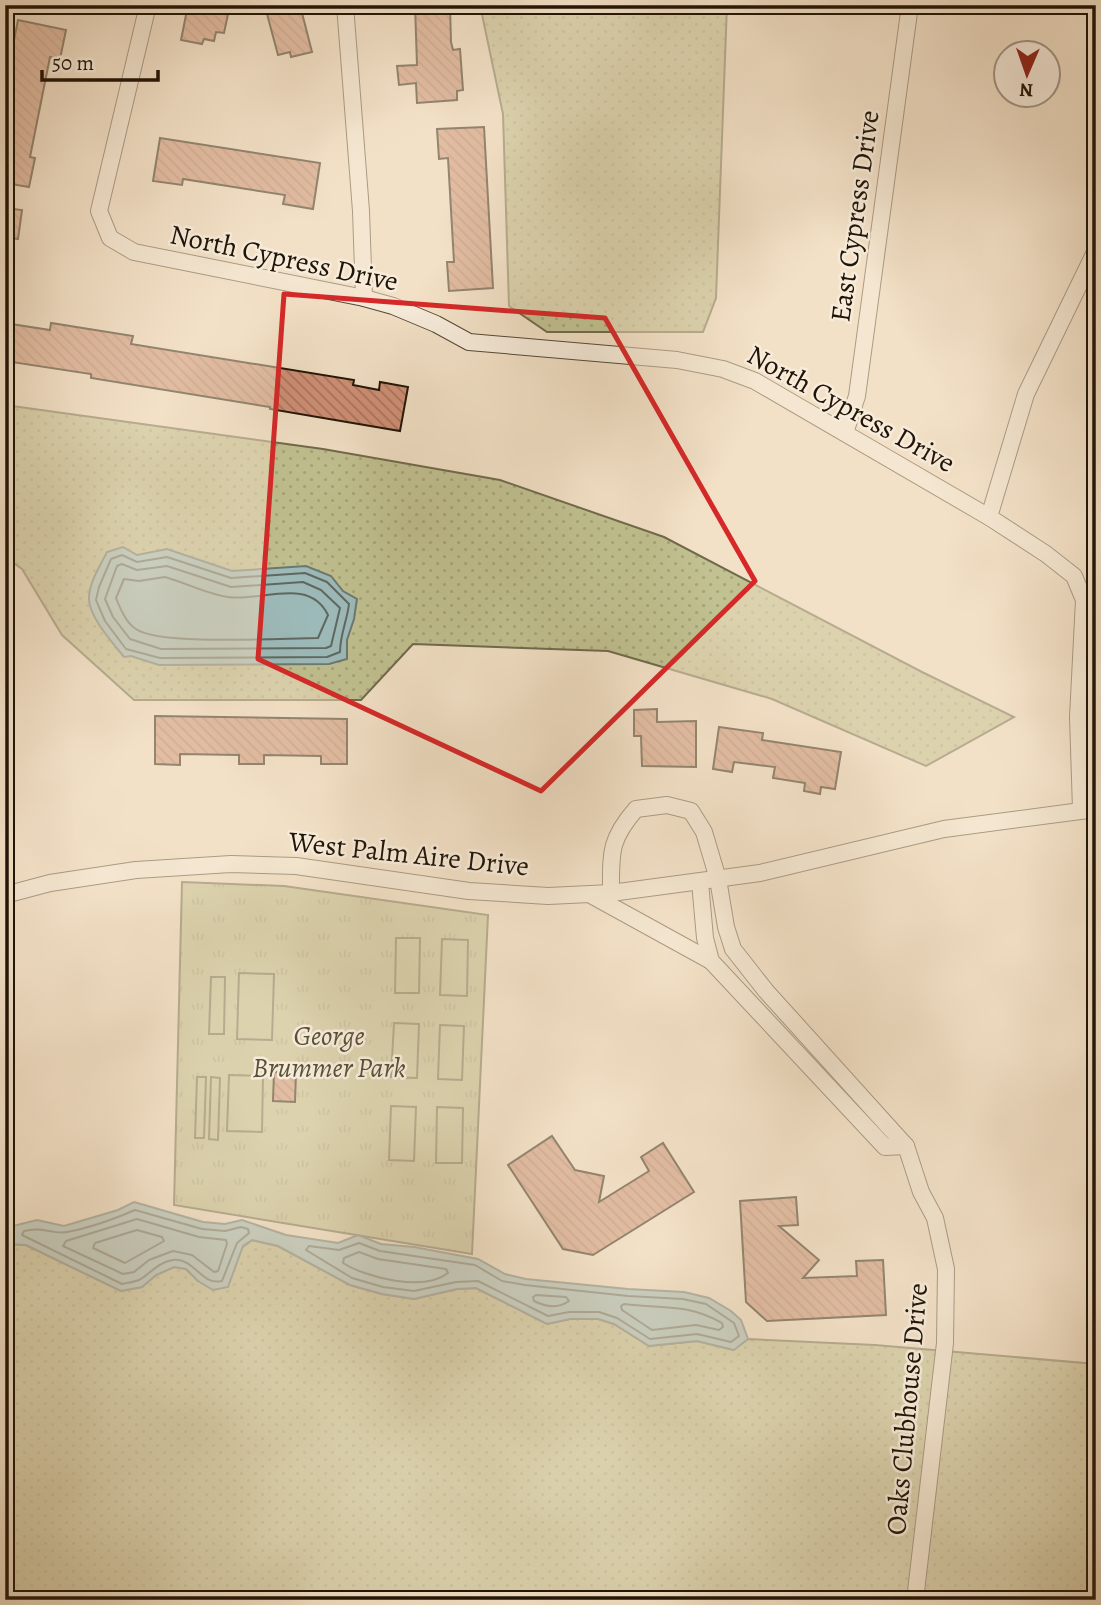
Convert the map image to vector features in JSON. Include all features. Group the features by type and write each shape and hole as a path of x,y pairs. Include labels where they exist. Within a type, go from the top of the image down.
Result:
{"street":[{"name":"North Cypress Drive","path":"148,5 99,211 110,238 134,252 393,306 436,324 469,342 677,360 723,369 755,381 989,517 1046,554 1074,576 1084,600 1078,717 1088,809"},
{"path":"345,5 364,298"},
{"name":"East Cypress Drive","path":"845,433 858,396 910,5"},
{"path":"989,517 1026,394 1096,250"},
{"name":"Oaks Clubhouse Drive","path":"611,893 611,853 620,827 636,809 667,805 691,811 704,832 718,879 726,927 733,948 766,991 906,1146 921,1192 935,1218 946,1269 944,1343 915,1600"},
{"name":"West Palm Aire Drive","path":"5,895 50,883 136,870 231,864 296,866 469,891 548,896 611,893 760,873 944,829 1088,809"},
{"path":"700,883 705,938 711,961"},
{"path":"589,894 711,961 885,1147 906,1146"}],"highlighted area":[{"path":"284,294 605,318 755,581 541,791 258,659"}],"green space":[{"path":"480,5 727,5 716,298 703,332 547,332 509,306 503,114"},
{"path":"5,405 323,449 500,480 664,537 1014,717 926,766 772,699 608,651 413,644 361,700 134,700 62,635 22,569 5,557"},
{"name":"George Brummer Park","path":"182,882 284,886 488,915 472,1254 174,1205"},
{"path":"396,938 420,938 419,993 395,993"},
{"path":"442,939 468,940 467,996 440,995"},
{"path":"239,973 274,974 272,1040 237,1039"},
{"path":"211,977 225,977 224,1034 209,1034"},
{"path":"394,1023 419,1024 417,1078 391,1077"},
{"path":"440,1025 464,1026 462,1080 438,1079"},
{"path":"229,1075 263,1076 262,1132 227,1131"},
{"path":"197,1077 206,1077 204,1138 195,1138"},
{"path":"211,1077 220,1078 218,1140 209,1139"},
{"path":"391,1106 416,1107 414,1161 389,1160"},
{"path":"437,1107 463,1108 462,1163 436,1163"},
{"path":"252,1240 278,1246 350,1285 382,1294 414,1299 457,1289 476,1288 547,1324 570,1319 598,1319 614,1324 649,1346 697,1341 733,1350 748,1339 875,1345 1096,1364 1096,1600 5,1600 5,1244 26,1245 121,1291 142,1287 156,1275 174,1267 186,1269 198,1281"}],"water":[{"path":"123,547 137,555 167,549 232,571 306,566 331,576 343,591 357,599 347,640 347,659 329,664 159,665 131,656 124,657 98,622 89,600 92,581 107,552"},
{"path":"134,1202 203,1222 225,1224 242,1220 286,1235 338,1243 358,1235 381,1244 478,1259 505,1274 526,1279 684,1292 709,1298 731,1311 741,1320 748,1339 734,1350 697,1341 649,1346 614,1324 598,1319 570,1319 547,1324 476,1288 457,1289 414,1299 382,1294 350,1285 278,1246 252,1240 243,1246 228,1287 213,1290 198,1281 186,1269 174,1267 156,1275 142,1287 121,1291 26,1245 5,1244 5,1228 37,1220 64,1226 118,1210"}],"building":[{"path":"188,5 230,5 224,33 216,32 214,41 204,39 202,44 181,40"},
{"path":"300,5 312,52 291,57 290,52 278,55 267,14"},
{"path":"415,5 450,5 451,42 453,50 460,49 463,90 457,91 457,100 417,103 416,83 399,85 397,66 417,65"},
{"path":"18,20 66,30 60,59 50,57 30,157 35,158 29,187 5,183 5,85"},
{"path":"484,127 493,288 449,291 447,262 454,262 448,158 439,159 437,129"},
{"path":"160,138 320,163 313,209 283,204 285,195 183,179 182,185 153,181"},
{"path":"5,208 22,210 18,239 5,237"},
{"path":"5,323 50,330 51,323 133,336 131,344 354,380 353,385 379,390 380,382 408,387 400,431 91,378 91,374 5,361"},
{"path":"657,709 657,722 696,721 696,767 642,766 641,736 634,736 634,710"},
{"path":"155,716 347,719 347,764 321,764 321,756 264,755 264,764 239,764 239,755 180,754 180,765 155,764"},
{"path":"719,727 763,733 762,740 841,752 835,789 821,787 820,794 804,791 805,783 773,778 775,767 734,762 732,772 713,769"},
{"path":"274,1072 296,1073 295,1102 273,1101"},
{"path":"552,1136 575,1170 604,1176 599,1202 649,1171 641,1157 663,1143 694,1192 593,1255 563,1249 508,1165"},
{"path":"796,1197 798,1225 779,1226 819,1260 803,1278 857,1276 856,1261 883,1260 886,1315 767,1321 746,1302 740,1201"}]}
